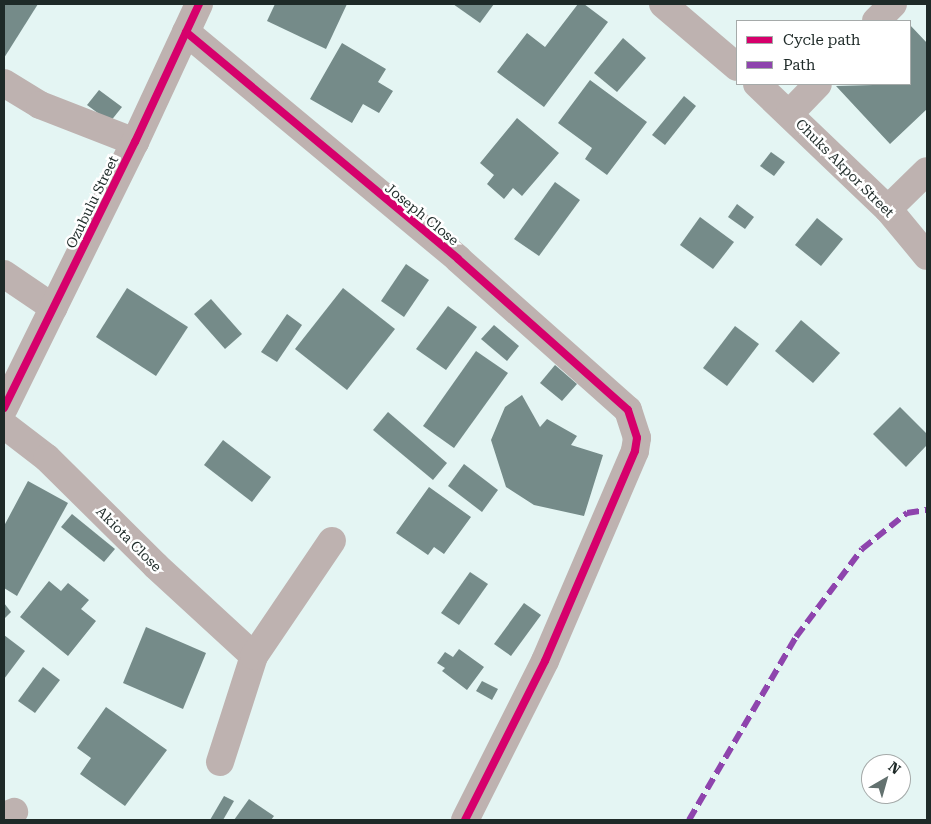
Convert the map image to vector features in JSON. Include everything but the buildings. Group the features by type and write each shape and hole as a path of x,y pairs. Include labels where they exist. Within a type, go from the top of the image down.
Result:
{"street":[{"name":"Ozubulu Street","path":"4,408 135,142 199,4"},
{"path":"663,4 736,66"},
{"path":"877,20 893,4"},
{"name":"Joseph Close","path":"186,32 458,259 618,398 628,410 637,438 635,451 545,661 465,820"},
{"path":"4,83 40,105 135,142"},
{"name":"Chuks Akpor Street","path":"758,85 790,113 888,209 927,256"},
{"path":"790,113 817,85"},
{"path":"888,209 927,171"},
{"path":"4,274 54,308"},
{"name":"Akiota Close","path":"4,424 47,458 156,566 254,656"},
{"path":"220,762 254,656 332,541"}],"marked path":[{"path":"689,820 796,637 862,549 907,513 927,510"}],"cycle path":[{"path":"4,408 135,142 199,4"},
{"path":"186,32 458,259 628,410 637,438 635,451 545,661 465,820"}]}
